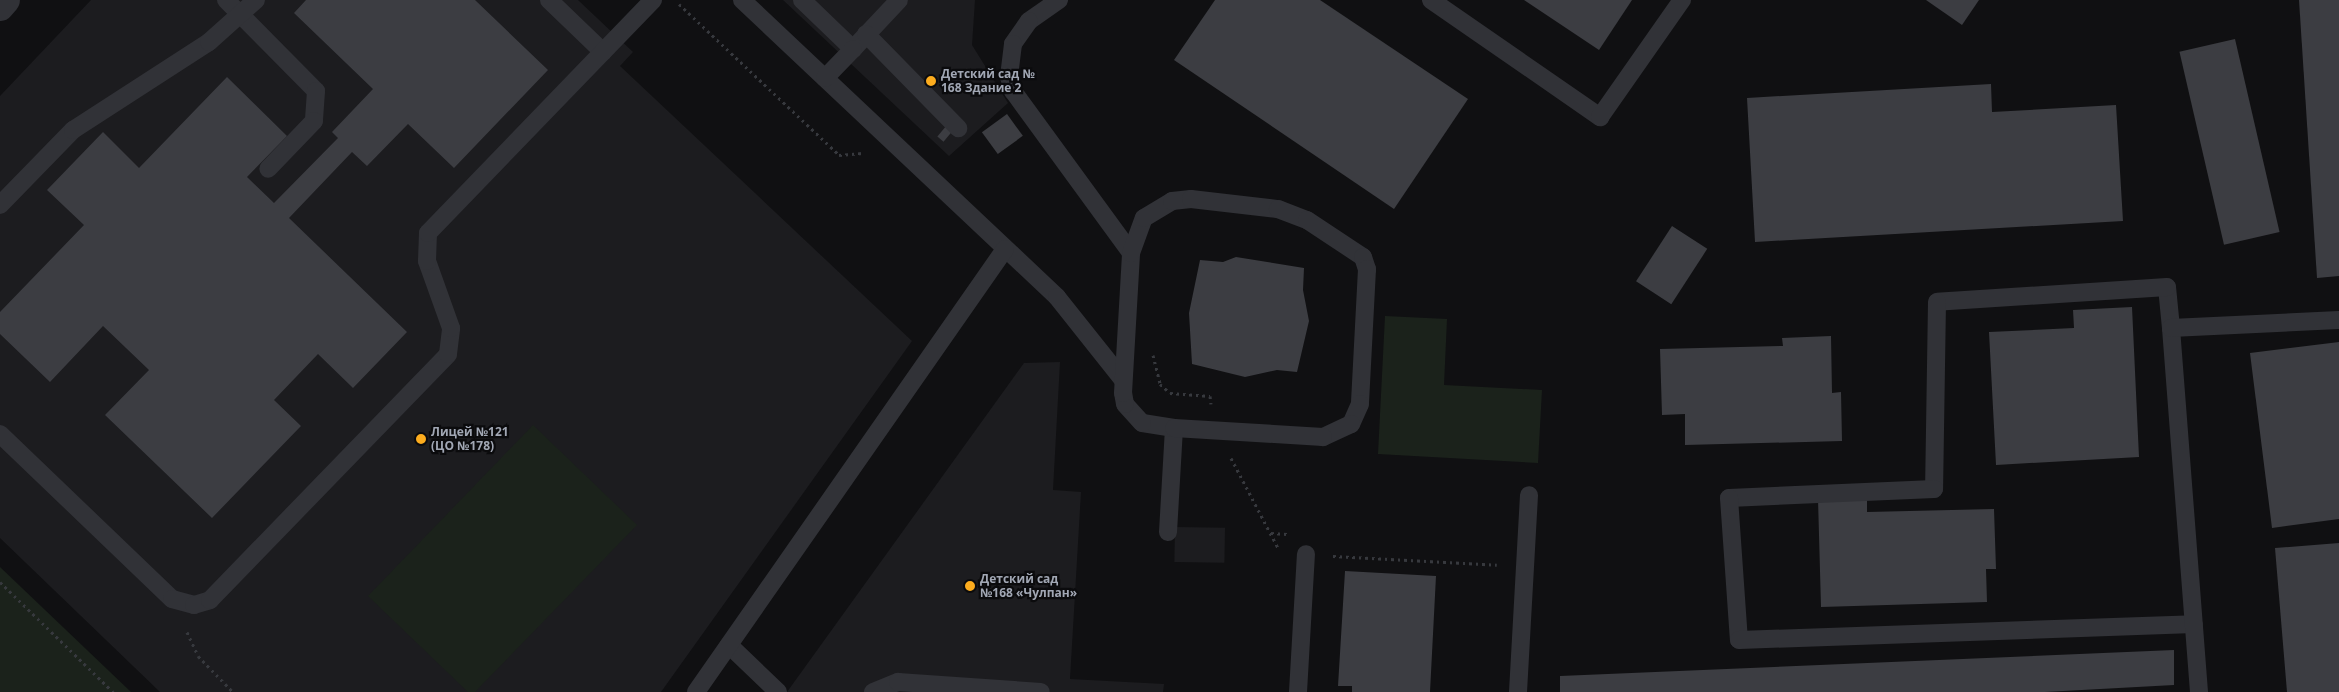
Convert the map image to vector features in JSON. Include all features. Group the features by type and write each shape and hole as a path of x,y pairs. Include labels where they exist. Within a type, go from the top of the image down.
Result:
{"street":[{"path":"0,6 6,0"}],"lane":[{"path":"226,0 310,81 318,103 314,121 268,169"},
{"path":"0,205 78,126 194,53 242,15 256,0"},
{"path":"549,0 603,52"},
{"path":"0,434 172,599 184,604 210,600 448,354 451,328 427,261 428,232 654,0"},
{"path":"742,0 1081,322 1123,380"},
{"path":"802,0 853,48"},
{"path":"825,78 899,0"},
{"path":"1059,0 1029,21 1013,44 1010,76 1014,90 1131,253"},
{"path":"1430,0 1600,117 1682,0"},
{"path":"866,34 958,128"},
{"path":"1191,199 1288,212 1365,261 1360,404 1351,424 1323,436 1154,427 1133,416 1125,404 1123,380 1131,253 1144,218 1172,201 1191,199"},
{"path":"696,692 1005,249"},
{"path":"2194,624 1739,640 1729,498 1934,489 1937,302 2167,287 2171,328 2194,624 2199,692"},
{"path":"2171,328 2339,320"},
{"path":"1168,532 1174,428"},
{"path":"1518,692 1529,495"},
{"path":"1298,692 1306,554"},
{"path":"729,645 778,692"},
{"path":"873,692 898,682 1041,692"}],"path":[{"path":"675,0 839,154 872,153"},
{"path":"1216,430 1304,594"},
{"path":"1306,554 1525,566"},
{"path":"0,582 113,692"},
{"path":"184,604 192,648 233,692"}],"shaded area":[{"name":"Лицей №121 (ЦО №178)","path":"91,0 578,0 633,52 620,66 912,341 661,692 160,692 0,538 0,96"},
{"name":"Детский сад № 168 Здание 2","path":"783,0 975,0 972,45 1008,103 949,156"},
{"path":"1385,316 1447,319 1444,385 1542,390 1538,463 1378,454"},
{"name":"Детский сад №168 «Чулпан»","path":"1060,362 1053,490 1081,492 1070,679 1164,684 1163,692 787,692 1024,363"},
{"path":"533,425 637,525 475,692 468,692 368,596"},
{"path":"1175,527 1225,528 1224,563 1174,562"},
{"path":"0,567 131,692 0,692"}],"building":[{"path":"306,0 475,0 548,70 454,168 408,124 367,166 352,152 289,218 407,332 353,388 318,354 274,400 301,426 212,518 105,415 149,370 103,326 50,382 0,334 0,312 84,225 47,190 103,132 139,168 227,77 287,136 247,177 274,203 338,138 332,132 373,89 294,13"},
{"path":"1215,0 1320,0 1468,99 1394,209 1174,60"},
{"path":"1524,0 1632,0 1599,50"},
{"path":"1926,0 1979,0 1962,25"},
{"path":"2299,0 2339,0 2339,276 2317,278"},
{"path":"2235,39 2280,232 2224,245 2179,52"},
{"path":"1991,84 1992,112 2116,105 2123,221 1755,242 1747,98"},
{"path":"1007,114 1023,136 998,154 982,132"},
{"path":"947,125 953,130 943,142 937,136"},
{"path":"1672,226 1707,249 1671,304 1636,281"},
{"path":"1236,257 1304,268 1303,290 1309,321 1297,372 1277,370 1245,377 1192,364 1189,313 1200,260 1223,262"},
{"path":"2132,307 2139,457 1996,465 1989,332 2074,328 2073,310"},
{"path":"1831,336 1832,393 1841,392 1842,441 1685,445 1685,414 1662,415 1660,349 1783,346 1782,338"},
{"path":"2339,342 2339,519 2272,528 2250,353"},
{"path":"1867,498 1867,512 1994,509 1996,569 1986,569 1987,602 1821,607 1818,499"},
{"path":"2339,543 2339,692 2287,692 2275,548"},
{"path":"1345,571 1436,576 1430,692 1352,692 1352,686 1338,686"},
{"path":"2174,650 2174,685 2045,692 1560,692 1560,676"}],"place":[{"name":"Детский сад № 168 Здание 2","path":"931,81"},
{"name":"Лицей №121 (ЦО №178)","path":"421,439"},
{"name":"Детский сад №168 «Чулпан»","path":"970,586"}]}
